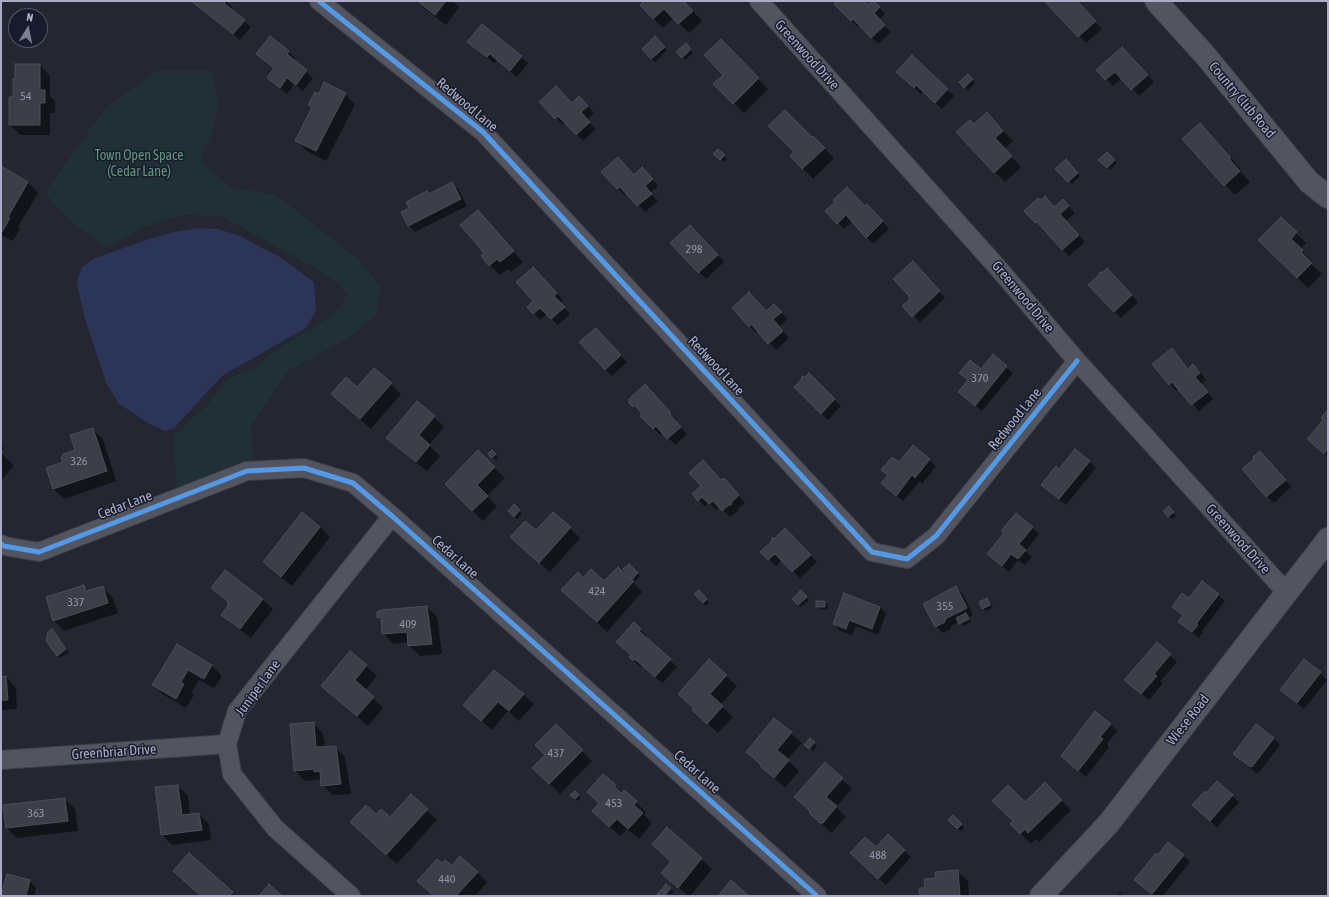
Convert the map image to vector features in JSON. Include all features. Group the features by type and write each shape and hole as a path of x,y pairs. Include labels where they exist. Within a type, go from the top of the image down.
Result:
{"street":[{"name":"Redwood Lane","path":"319,1 483,132 872,552 907,559 936,536 1077,361"},
{"name":"Greenwood Drive","path":"759,1 999,269 1077,361 1287,593"},
{"name":"Country Club Road","path":"1156,1 1205,55 1310,182 1328,198"},
{"name":"Cedar Lane","path":"1,544 4,546 38,552 246,471 304,468 353,483 392,516 817,896"},
{"name":"Juniper Lane","path":"351,896 275,828 232,774 227,744 238,711 392,516"},
{"name":"Wiese Road","path":"1041,896 1109,823 1328,539"},
{"name":"Greenbriar Drive","path":"1,760 227,744"}],"green space":[{"name":"Town Open Space (Cedar Lane)","path":"156,71 213,71 218,106 213,132 200,159 231,188 275,194 358,259 381,287 376,315 352,336 288,371 251,426 254,459 176,490 174,436 208,404 228,378 256,367 269,354 333,315 347,295 338,284 325,274 221,216 182,215 145,227 106,248 67,218 45,193 104,109"}],"water":[{"path":"198,228 218,229 238,235 280,257 314,282 316,311 306,328 222,376 174,428 165,431 149,424 118,403 106,382 85,319 77,284 81,268 95,258 149,239 174,232"}],"building":[{"path":"191,1 226,1 224,3 245,20 233,34"},
{"path":"417,1 446,1 435,15"},
{"path":"644,1 684,1 693,11 678,24 664,9 653,19 640,5"},
{"path":"837,1 864,1 868,5 874,1 880,7 874,13 885,25 871,38 853,19 851,21 834,4"},
{"path":"1044,1 1077,1 1096,21 1078,37"},
{"path":"482,24 522,56 510,71 490,54 487,57 467,42"},
{"path":"270,36 289,51 287,54 307,70 296,85 287,78 280,88 267,78 274,68 256,54"},
{"path":"655,36 665,47 651,59 642,49"},
{"path":"721,39 759,78 733,104 713,84 723,75 704,55"},
{"path":"686,43 691,49 682,58 676,52"},
{"path":"1122,47 1148,75 1131,90 1115,72 1105,80 1096,70"},
{"path":"912,55 948,89 935,103 916,85 914,88 896,72"},
{"path":"15,64 40,64 40,90 45,90 45,103 40,103 40,125 9,125 9,97 13,97"},
{"path":"968,74 973,79 964,88 959,82"},
{"path":"324,82 346,93 316,151 295,141 312,107 308,105 315,92 319,94"},
{"path":"556,86 572,103 579,96 588,106 581,112 590,122 576,135 558,116 555,119 539,102"},
{"path":"785,110 825,148 802,169 790,156 794,152 768,126"},
{"path":"987,112 1003,131 995,138 1012,156 994,173 956,132 970,120 974,124"},
{"path":"1200,123 1230,157 1230,160 1240,171 1224,186 1182,139"},
{"path":"718,149 725,155 720,160 713,154"},
{"path":"1107,152 1115,160 1107,168 1098,160"},
{"path":"618,157 634,175 642,167 653,179 645,186 652,194 637,206 620,187 617,189 601,172"},
{"path":"1066,159 1078,173 1068,182 1055,169"},
{"path":"1,166 28,182 8,217 10,218 2,232 1,231"},
{"path":"452,182 461,199 408,226 401,212 409,208 406,202 427,191 429,194"},
{"path":"847,187 865,206 867,204 883,221 866,238 846,215 837,224 825,211 835,202 833,200"},
{"path":"1045,196 1054,207 1063,199 1069,206 1060,214 1079,235 1062,250 1037,222 1035,223 1024,211 1038,198 1041,200"},
{"path":"478,210 514,251 500,262 497,259 489,266 481,256 484,253 460,225"},
{"path":"1281,217 1297,232 1291,239 1303,250 1301,252 1312,263 1297,278 1258,240"},
{"path":"690,225 718,255 698,273 670,243"},
{"path":"913,261 940,291 912,317 902,306 909,300 909,296 893,279"},
{"path":"533,267 557,293 554,296 565,307 551,319 540,308 533,314 527,307 533,301 516,282"},
{"path":"1107,268 1132,295 1114,312 1088,285 1099,275 1100,272 1102,273"},
{"path":"749,292 766,311 774,304 782,312 773,319 783,331 768,344 751,324 749,327 732,308"},
{"path":"596,328 621,355 605,370 579,342"},
{"path":"1172,348 1188,369 1193,364 1200,373 1195,377 1208,392 1191,405 1172,382 1169,385 1152,364"},
{"path":"993,354 1007,366 975,406 958,392 968,380 959,373 970,360 981,369"},
{"path":"374,368 392,383 360,419 331,394 346,377 357,387"},
{"path":"809,373 835,399 821,414 794,387 801,380 802,376 805,377"},
{"path":"645,384 671,413 670,414 681,427 667,439 656,426 653,429 640,416 642,414 634,405 633,407 629,403 629,399"},
{"path":"417,401 435,416 419,435 430,445 416,462 386,438"},
{"path":"1328,409 1328,448 1324,454 1307,439 1323,420 1321,418"},
{"path":"93,428 107,471 53,489 46,468 63,462 61,458 63,454 75,450 70,435"},
{"path":"913,445 930,459 915,478 912,475 896,496 881,483 888,475 881,470 892,457 899,462"},
{"path":"1075,449 1090,461 1059,499 1041,485 1056,466 1059,469"},
{"path":"478,450 495,467 477,485 488,496 472,511 445,484"},
{"path":"492,450 496,454 493,457 490,457 488,453"},
{"path":"1260,451 1286,480 1266,497 1242,469 1254,459 1253,457"},
{"path":"703,460 721,480 724,478 739,495 731,505 722,511 713,501 709,504 702,497 698,501 692,494 701,486 689,473"},
{"path":"514,504 520,510 514,517 508,511"},
{"path":"1169,506 1174,512 1168,517 1163,511"},
{"path":"302,512 320,527 281,577 263,562"},
{"path":"553,512 571,527 539,563 510,537 525,521 536,530"},
{"path":"1016,513 1033,527 1019,544 1026,550 1018,559 1011,554 1002,566 987,554 1004,533 1001,531"},
{"path":"785,528 811,555 792,572 775,554 768,560 760,552 772,541 772,537 774,539"},
{"path":"629,564 638,573 632,579 623,569"},
{"path":"618,567 633,582 597,622 561,590 578,572 583,578 591,569 604,581"},
{"path":"225,570 263,599 240,629 221,615 228,606 227,601 211,588"},
{"path":"1202,581 1219,594 1196,624 1198,625 1192,632 1178,622 1183,615 1172,607 1182,593 1189,598"},
{"path":"84,585 86,591 103,586 108,603 53,621 46,597"},
{"path":"956,586 967,608 945,619 945,622 935,627 923,604"},
{"path":"699,590 707,599 703,603 694,594"},
{"path":"801,590 807,597 798,605 792,599"},
{"path":"844,593 880,607 872,629 849,620 846,629 833,624"},
{"path":"987,598 990,605 982,609 979,602"},
{"path":"816,601 825,601 825,607 816,607"},
{"path":"427,606 432,644 408,646 407,632 382,634 381,617 377,618 377,612 381,610"},
{"path":"966,613 969,619 959,624 956,618"},
{"path":"634,622 641,629 639,631 671,659 655,677 636,660 632,660 629,657 631,655 616,642"},
{"path":"52,629 66,649 57,656 46,641 48,632"},
{"path":"1157,642 1171,654 1154,674 1157,676 1141,694 1124,680"},
{"path":"177,644 212,665 204,679 188,670 181,682 184,684 176,699 152,685"},
{"path":"350,651 367,665 355,680 374,697 357,716 321,686"},
{"path":"709,659 727,675 710,694 723,706 707,724 678,694"},
{"path":"1304,659 1321,672 1297,703 1280,690"},
{"path":"494,670 524,694 509,711 498,702 481,721 463,705"},
{"path":"6,676 8,700 1,700 1,677"},
{"path":"1095,711 1111,724 1100,737 1103,739 1078,771 1061,756"},
{"path":"774,718 792,732 777,750 789,760 774,778 746,752"},
{"path":"314,722 316,747 336,746 341,784 321,786 320,771 314,772 314,769 294,771 290,724"},
{"path":"556,724 583,750 549,784 532,768 545,755 535,745"},
{"path":"1256,724 1274,738 1252,767 1233,754"},
{"path":"810,738 815,742 809,749 804,745"},
{"path":"825,762 843,778 826,797 837,806 823,823 820,823 810,814 809,810 794,797"},
{"path":"603,774 615,784 615,787 621,793 624,790 637,801 634,805 643,813 628,829 617,819 609,827 592,811 599,803 587,792"},
{"path":"1217,781 1233,795 1210,821 1192,805"},
{"path":"1045,782 1062,800 1028,833 1025,829 1020,834 1010,824 1013,821 992,801 1008,785 1025,802"},
{"path":"178,785 182,815 199,813 202,830 161,835 155,787"},
{"path":"575,791 579,795 575,799 570,795"},
{"path":"411,794 428,809 386,855 350,822 366,805 376,814 381,809 390,817"},
{"path":"65,798 68,821 6,828 3,805"},
{"path":"953,815 962,824 958,828 956,828 948,820"},
{"path":"667,827 702,858 678,888 661,873 671,862 652,844"},
{"path":"888,834 905,850 878,879 850,853 865,837 876,847"},
{"path":"1168,842 1184,855 1152,894 1134,880 1156,853 1158,855"},
{"path":"189,853 233,892 229,896 201,896 173,871"},
{"path":"460,856 478,872 456,896 434,896 417,881 437,859 442,863 445,860 452,865"},
{"path":"958,870 960,896 920,896 919,888 925,888 924,879 936,878 935,872"},
{"path":"7,874 30,880 26,896 1,896"},
{"path":"731,880 749,896 718,896"},
{"path":"269,884 281,895 281,896 259,896"},
{"path":"666,884 671,888 667,893 662,889"},
{"path":"661,890 666,894 664,896 659,896 657,894"}],"cycle path":[{"path":"319,1 483,132 872,552 907,559 936,536 1077,361"},
{"path":"1,544 4,546 39,552 247,471 304,468 353,483 392,516 817,896"}]}
